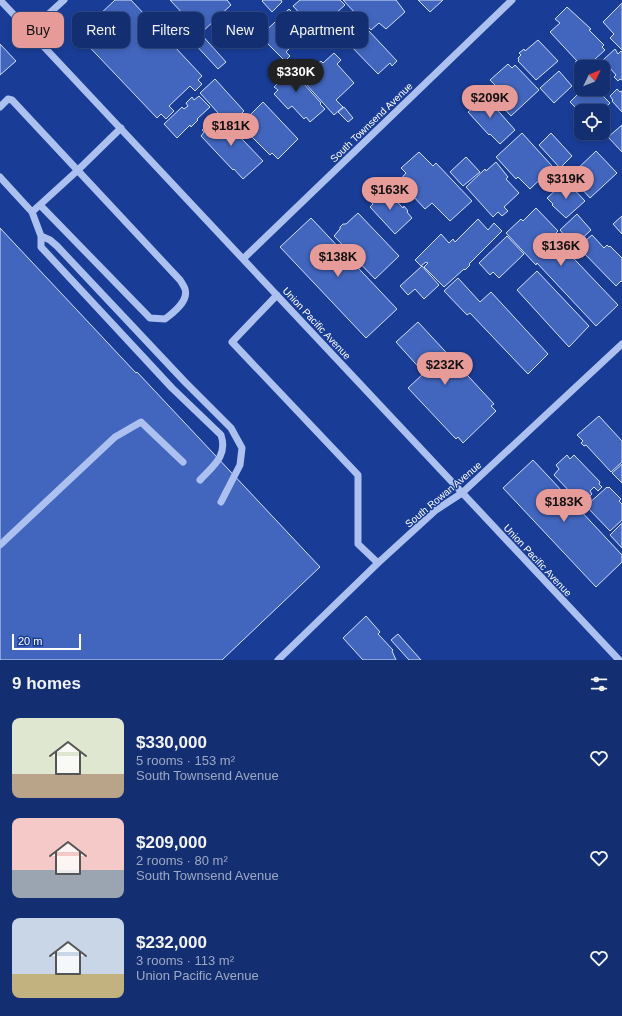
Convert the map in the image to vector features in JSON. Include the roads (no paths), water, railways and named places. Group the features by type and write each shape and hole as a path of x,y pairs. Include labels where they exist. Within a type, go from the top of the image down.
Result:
{"street":[{"name":"Union Pacific Avenue","path":"0,0 12,12"},
{"path":"51,12 64,0"},
{"name":"South Townsend Avenue","path":"243,259 512,0"},
{"name":"Union Pacific Avenue","path":"46,48 619,660"},
{"path":"0,107 8,99 12,100 180,280 186,290 184,300 174,312 165,319 150,318 40,204"},
{"path":"32,212 121,128"},
{"path":"0,177 32,212 41,236 41,247 172,388 221,435 224,444 222,455 200,480"},
{"path":"41,236 50,240 57,246 231,428 242,448 240,465 221,502"},
{"path":"277,295 232,342 358,475 358,544 378,563"},
{"name":"South Rowan Avenue","path":"278,660 378,563 436,510 462,493 622,344"},
{"path":"0,545 115,437 141,422 183,462"}]}
